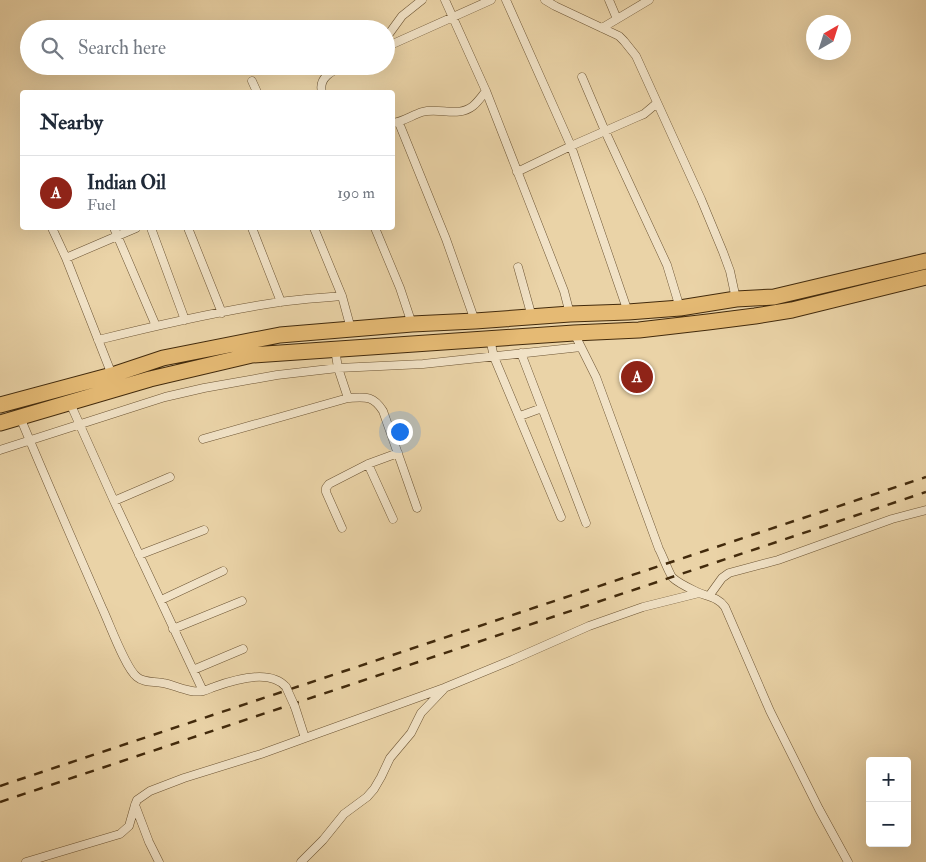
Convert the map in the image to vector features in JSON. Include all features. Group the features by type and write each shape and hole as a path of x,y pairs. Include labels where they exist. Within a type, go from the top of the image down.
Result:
{"highway":[{"path":"0,405 112,375 164,358 280,335 412,324 680,308 774,296 926,261"},
{"path":"0,423 150,379 252,355 640,330 792,310 926,277"}],"street":[{"path":"395,26 402,16 422,0"},
{"path":"445,0 486,91 564,291 570,314"},
{"path":"395,43 491,0"},
{"path":"506,0 571,146 628,312"},
{"path":"545,0 618,36 630,48 642,68 701,199 730,271 736,300"},
{"path":"609,0 617,19"},
{"path":"602,28 650,0"},
{"path":"321,90 322,82 327,75"},
{"path":"582,77 667,264 680,308"},
{"path":"252,81 256,90"},
{"path":"476,321 446,239 396,123 421,112 460,113 477,103 486,91"},
{"path":"517,172 644,114 657,103"},
{"path":"53,230 66,258 112,375"},
{"path":"115,230 156,326"},
{"path":"66,258 131,230"},
{"path":"152,230 185,320"},
{"path":"189,230 222,313"},
{"path":"253,230 281,302"},
{"path":"315,230 342,296 351,329"},
{"path":"377,230 412,324"},
{"path":"518,267 532,317"},
{"path":"98,340 156,326 281,302 342,296"},
{"path":"574,333 596,377 659,549 672,577 699,593 720,601 725,607 770,711 848,862"},
{"path":"490,339 494,357 561,517"},
{"path":"0,450 165,397 204,388 338,368 423,364 581,347"},
{"path":"335,349 338,368 348,398"},
{"path":"521,354 586,523"},
{"path":"203,439 348,398 367,397 373,399 383,411 417,508"},
{"path":"70,403 203,691"},
{"path":"520,416 542,408"},
{"path":"20,417 129,669 138,679 162,682 195,691 203,691 240,679 260,676 280,681 286,687 295,707 305,738"},
{"path":"342,528 326,492 329,484 368,464 398,454"},
{"path":"368,464 393,518"},
{"path":"114,501 170,477"},
{"path":"709,596 722,578 729,573 778,560 892,519 926,510"},
{"path":"139,555 204,530"},
{"path":"161,600 223,571"},
{"path":"26,862 120,834 129,826 138,800 150,791 184,778 261,754 444,688 589,626 643,607 699,593"},
{"path":"173,629 242,601"},
{"path":"193,670 243,649"},
{"path":"301,862 323,840 344,814 367,797 374,789 390,758 411,733 421,713 444,688"},
{"path":"135,805 159,862"}],"railway":[{"path":"0,786 926,477"},
{"path":"0,802 926,492"}],"place":[{"name":"Indian Oil","path":"637,377"}]}
